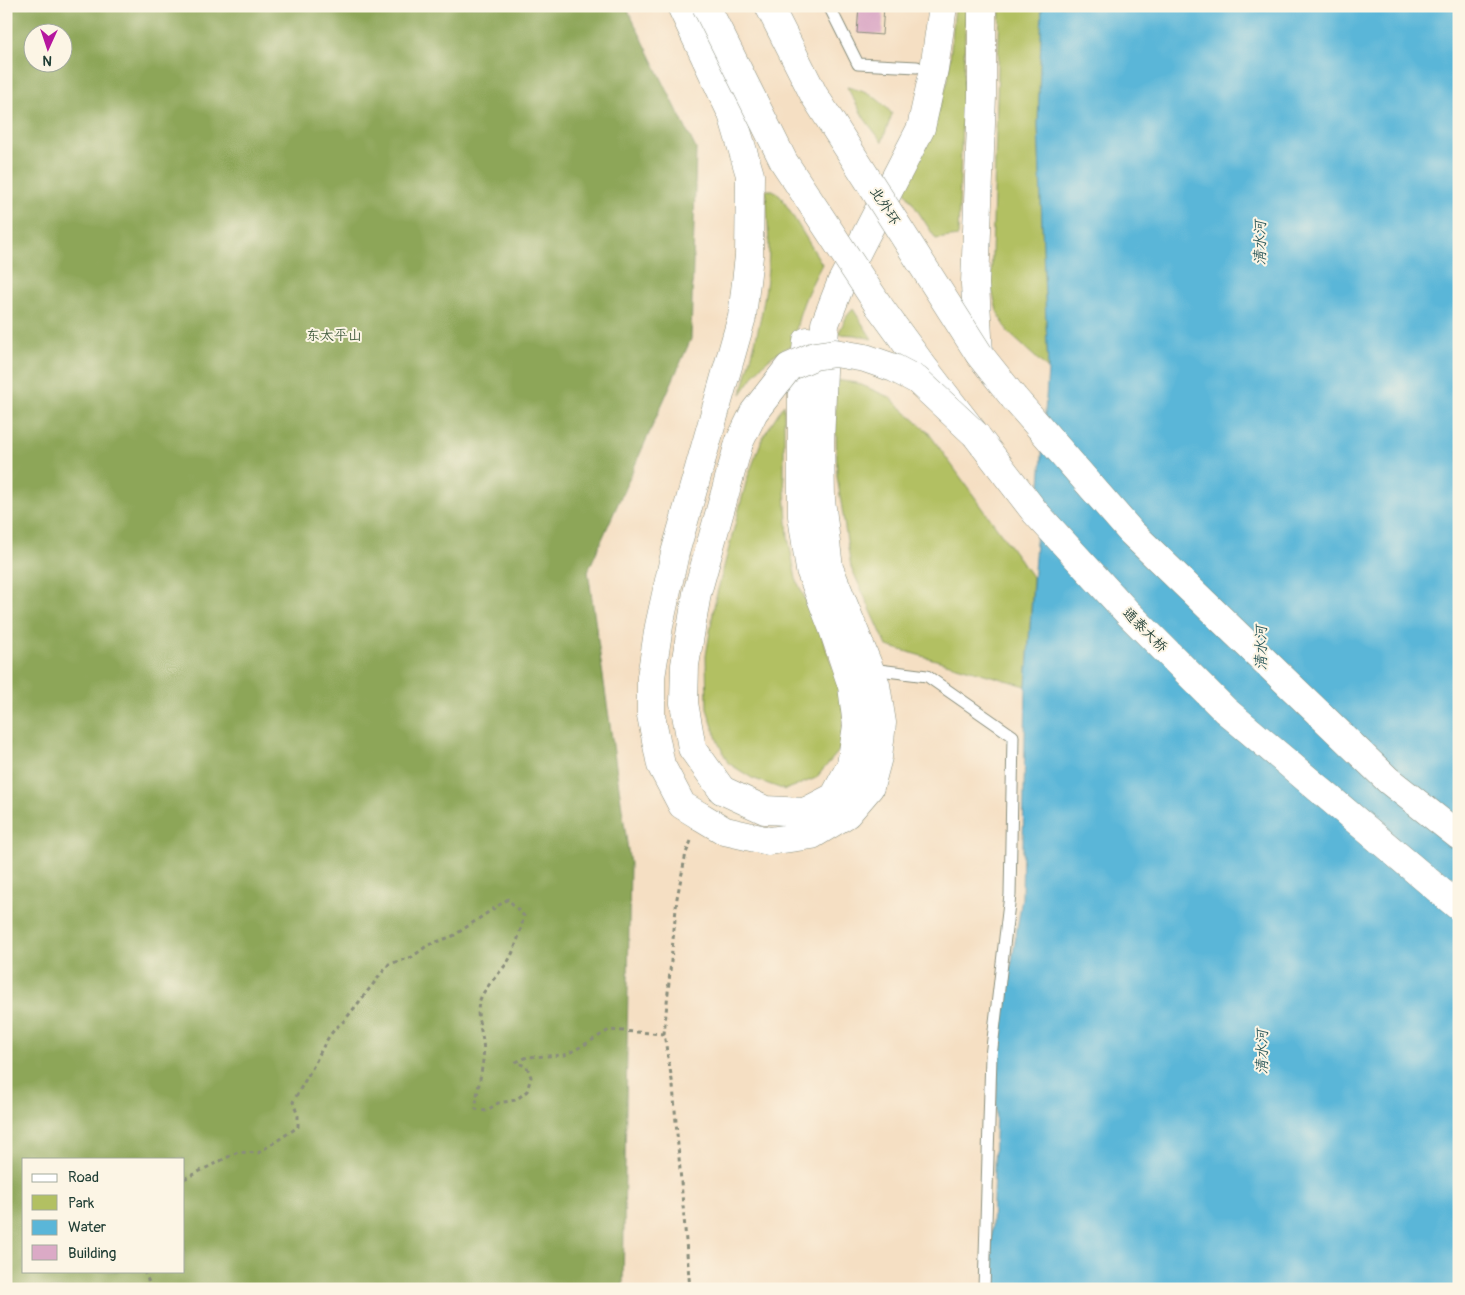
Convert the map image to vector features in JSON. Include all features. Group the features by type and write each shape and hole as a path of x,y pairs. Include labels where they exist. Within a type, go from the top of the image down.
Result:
{"main road":[{"path":"681,6 732,114 750,176 749,256 742,317 675,553 659,626 651,677 651,715 661,764 682,805 725,831 769,841 812,836 848,814 870,787 878,757 882,723 876,685 858,671 833,629 810,570 802,516 802,387 808,328 820,290 908,120 925,6"},
{"name":"通泰大桥","path":"706,6 784,162 879,306 1035,512 1127,612 1225,710 1459,907"},
{"name":"北外环","path":"769,6 814,94 979,354 1014,398 1130,532 1388,780 1459,836"},
{"path":"943,6 934,69 920,128 841,283 825,324 820,442 821,500 829,568 858,671 852,686 857,726 851,765 834,797 805,812 766,810 722,790 692,748 684,703 685,665 697,593 739,443 754,412 789,367 814,356 835,353 865,358 894,368 917,380 976,435"},
{"path":"979,354 975,284 982,71 982,6"}],"lane":[{"path":"829,6 858,64 917,67"},
{"path":"858,671 927,676 1013,736 1010,895 991,1056 984,1289"}],"path":[{"path":"690,1289 673,1086 664,1034 677,898 686,853 700,816"},
{"path":"185,1178 238,1152 258,1153 298,1127 298,1116 293,1102 322,1047 336,1027 344,1021 389,964 412,957 428,945 453,936 508,899 524,916 508,961 480,1000 478,1021 483,1042 482,1070 476,1096 476,1109 486,1111 498,1103 516,1100 527,1091 531,1077 527,1067 516,1062 527,1058 565,1055 609,1030 664,1034"},
{"path":"144,1272 152,1289"},
{"path":"6,1287 44,1286 54,1289"}],"green space":[{"name":"东太平山","path":"6,6 626,6 696,149 691,339 588,571 630,864 623,1289 6,1289"},
{"path":"955,6 966,6 958,236 936,239 904,190 931,133 948,80"},
{"path":"1000,6 1042,6 1038,126 1048,369 1008,332 997,311 991,286"},
{"path":"847,87 872,96 892,114 882,142 864,118"},
{"path":"766,190 773,190 780,195 822,264 804,303 795,333 794,345 769,359 741,394 756,339 767,282 769,244"},
{"path":"853,309 872,339 856,335 838,334 847,316"},
{"path":"835,380 857,383 889,397 928,432 1033,578 1026,686 887,646 851,567 837,476"},
{"path":"784,404 784,476 788,537 796,579 819,629 837,678 844,718 839,751 816,778 785,790 752,778 728,763 718,742 707,709 706,656 715,601 747,479 763,437"}],"water":[{"name":"清水河","path":"1042,6 1459,6 1459,1289 990,1289 998,1048 1022,898 1026,686 1048,370 1038,126"}],"building":[{"path":"859,6 884,6 882,35 857,33"}]}
